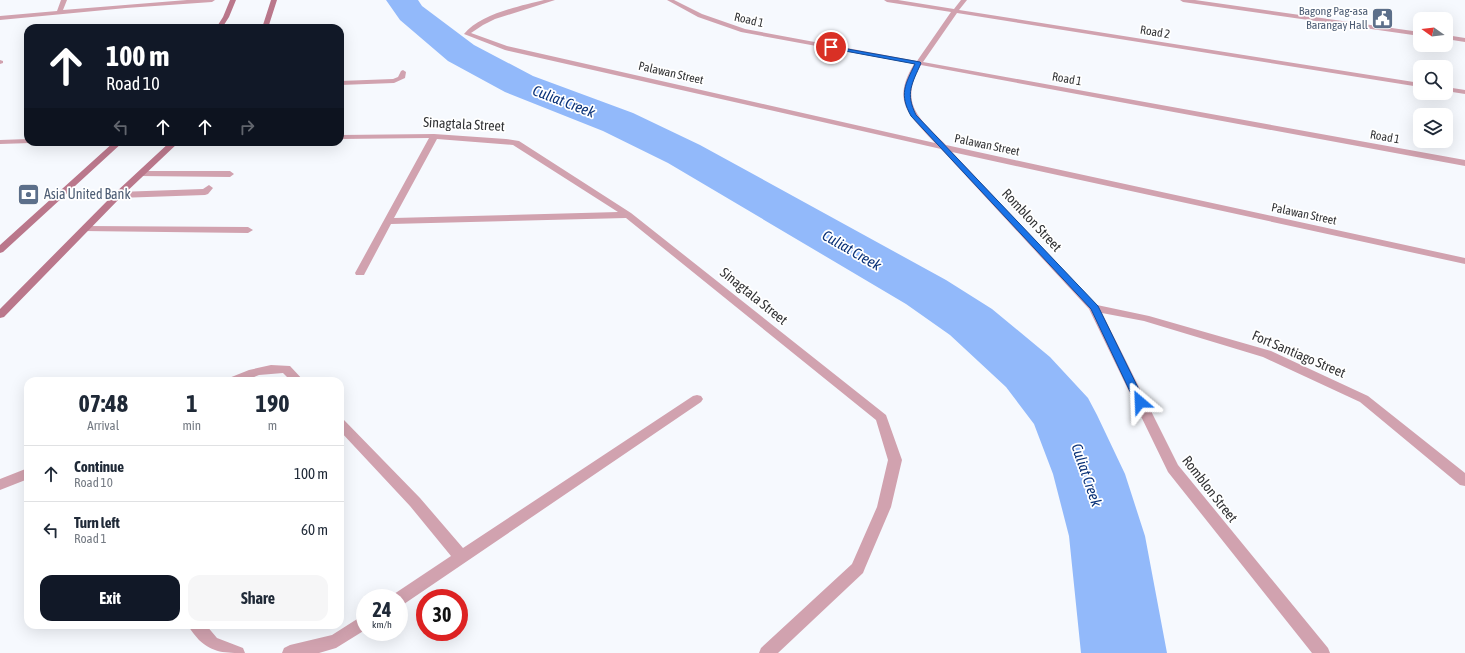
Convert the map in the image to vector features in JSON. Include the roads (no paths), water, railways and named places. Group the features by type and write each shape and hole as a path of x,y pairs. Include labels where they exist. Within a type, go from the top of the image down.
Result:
{"main road":[{"path":"222,24 234,0"},
{"path":"266,24 274,0"},
{"path":"0,250 115,146"},
{"path":"0,315 118,195 171,146"}],"street":[{"path":"59,13 64,0"},
{"path":"126,6 153,0"},
{"path":"0,18 126,6 212,0"},
{"name":"Palawan Street","path":"552,0 523,6 489,20 467,34 505,48 942,147 1465,261"},
{"name":"Road 1","path":"670,0 703,18 729,28 1465,163"},
{"name":"Road 2","path":"887,0 1413,84"},
{"name":"Romblon Street","path":"964,0 918,63 907,88 909,107 914,116 942,147 1094,308 1172,468 1322,653"},
{"path":"1183,0 1413,33"},
{"path":"1453,39 1465,40"},
{"path":"344,83 394,81 401,78 403,72"},
{"path":"1453,90 1465,92"},
{"path":"360,274 387,221 434,136"},
{"name":"Sinagtala Street","path":"344,137 434,136 516,143 628,215 882,418 895,460 884,507 858,568 767,653"},
{"path":"0,142 24,142"},
{"path":"142,174 230,174"},
{"path":"118,195 205,192 209,188"},
{"path":"387,221 628,215"},
{"path":"86,229 248,230"},
{"name":"Fort Santiago Street","path":"1094,308 1145,318 1267,354 1364,399 1465,481"},
{"path":"242,377 259,370 271,368 286,369 294,377"},
{"path":"408,592 697,399"},
{"path":"344,427 414,502 461,557"},
{"path":"0,485 24,475"},
{"path":"290,653 336,641 356,627"},
{"path":"199,629 212,644 237,653"}],"waterway":[{"name":"Culiat Creek","path":"402,0 411,13 461,53 519,84 618,122 684,154 926,292 971,322 1028,372 1064,415 1089,474 1107,536 1124,653"}],"place":[{"name":"Bagong Pag-asa Barangay Hall","path":"1383,18"},
{"name":"Asia United Bank","path":"29,194"}]}
